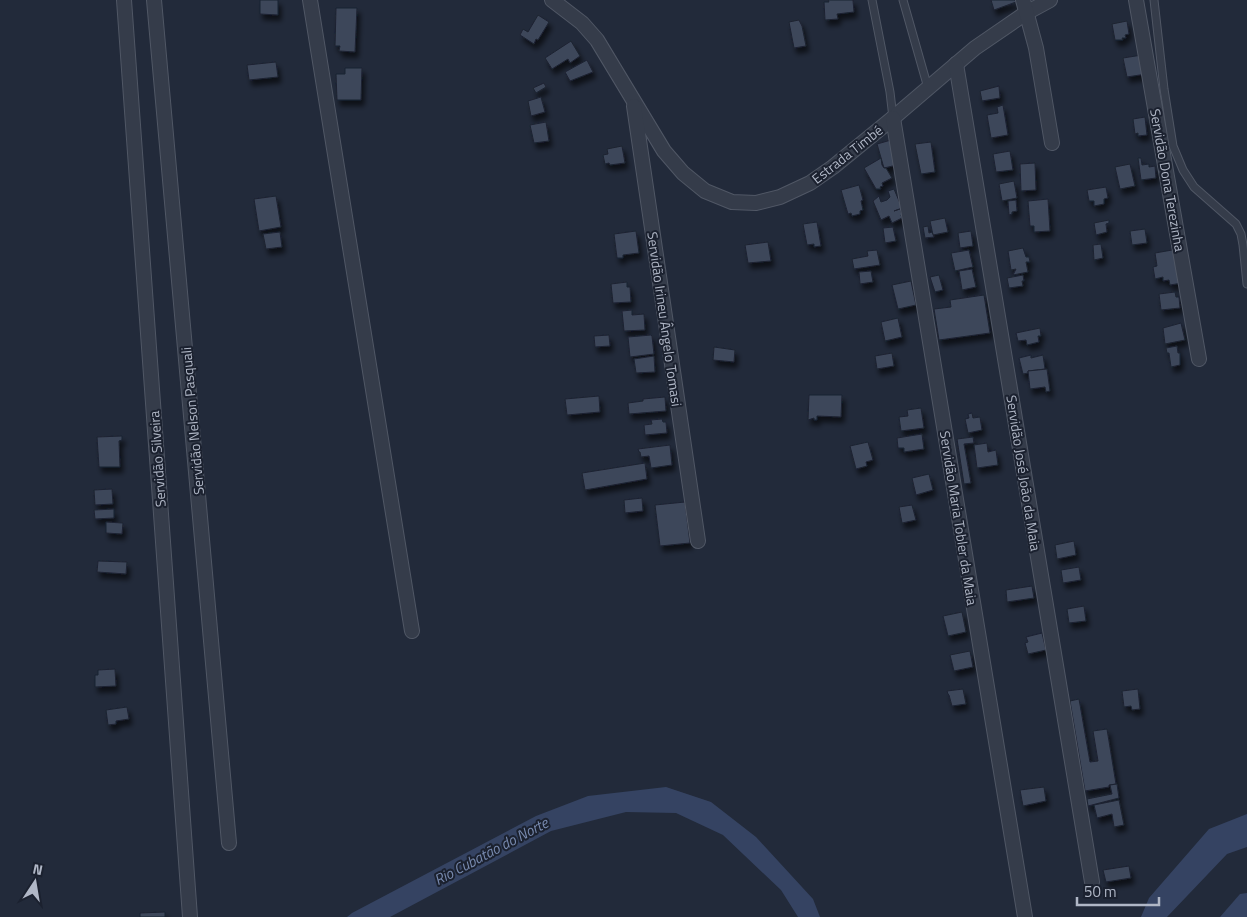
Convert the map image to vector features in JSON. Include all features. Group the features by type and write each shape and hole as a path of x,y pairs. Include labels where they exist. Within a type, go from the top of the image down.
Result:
{"street":[{"name":"Servidão Silveira","path":"124,0 190,917"},
{"name":"Servidão Nelson Pasquali","path":"154,0 229,843"},
{"path":"310,0 412,631"},
{"name":"Estrada Timbé","path":"552,0 582,23 597,40 664,151 683,173 705,191 732,202 756,203 780,197 810,183 893,118 1024,6 1050,0"},
{"name":"Servidão Dona Terezinha","path":"1136,0 1199,359"},
{"path":"1024,6 1036,48 1052,143"},
{"name":"Servidão José João da Maia","path":"956,64 1092,882"},
{"name":"Servidão Irineu Ângelo Tomasi","path":"632,98 698,541"},
{"name":"Servidão Maria Tobler da Maia","path":"893,118 1025,917"}],"lane":[{"path":"872,0 890,92 893,118"},
{"path":"903,0 928,88"},
{"path":"1154,0 1164,89 1173,146 1183,170 1194,187 1236,224 1241,234 1247,284"}],"water":[{"name":"Rio Cubatão do Norte","path":"666,787 711,802 756,837 813,899 820,917 798,917 781,890 723,835 676,813 626,812 551,831 390,917 347,917 536,816 588,796"},
{"path":"1247,814 1247,847 1227,854 1167,917 1141,917 1149,898 1209,829"},
{"path":"1247,893 1247,917 1220,917 1240,894"}],"building":[{"path":"260,0 278,0 278,15 260,14"},
{"path":"828,0 853,0 854,12 837,14 838,19 825,20 824,2 829,2"},
{"path":"991,0 1015,0 1016,2 994,10"},
{"path":"336,8 357,8 355,52 339,51 340,46 335,46"},
{"path":"538,15 549,22 534,44 520,35 523,29 528,32"},
{"path":"799,20 806,46 794,48 789,22"},
{"path":"1127,21 1129,34 1125,35 1126,38 1122,38 1123,40 1115,40 1112,24"},
{"path":"571,41 580,56 570,63 568,59 552,69 545,58"},
{"path":"1142,55 1146,74 1127,77 1123,58"},
{"path":"587,60 593,72 570,81 565,72"},
{"path":"276,62 278,77 249,80 247,65"},
{"path":"345,68 362,68 361,100 337,100 336,74 345,74"},
{"path":"544,83 546,87 536,93 533,88"},
{"path":"999,86 1000,98 982,101 980,91"},
{"path":"541,97 545,112 531,116 528,101"},
{"path":"1003,105 1008,135 991,138 987,115 998,113 997,107"},
{"path":"1145,117 1147,135 1138,136 1138,133 1135,134 1133,119"},
{"path":"546,122 549,141 534,143 530,125"},
{"path":"891,140 897,165 884,168 877,144"},
{"path":"931,142 935,172 921,174 915,144"},
{"path":"622,146 625,163 605,164 603,155 608,154 607,149"},
{"path":"1010,151 1013,170 996,172 993,154"},
{"path":"881,158 882,165 892,178 882,183 881,189 876,189 864,168"},
{"path":"1138,158 1141,158 1142,165 1149,164 1149,167 1155,166 1156,178 1141,180"},
{"path":"1035,163 1036,190 1021,191 1020,164"},
{"path":"1130,164 1135,186 1120,189 1115,167"},
{"path":"1014,181 1017,198 1002,201 999,184"},
{"path":"859,185 863,200 861,201 863,210 860,211 860,214 852,216 851,213 848,214 841,190"},
{"path":"1106,187 1108,198 1104,199 1104,204 1094,206 1094,201 1089,201 1087,190"},
{"path":"894,189 902,208 894,211 900,209 902,218 892,223 889,216 881,220 873,201 879,196 881,202 887,200 890,197 888,191"},
{"path":"276,196 281,227 259,231 254,199"},
{"path":"1048,199 1050,231 1034,232 1034,226 1030,226 1028,201"},
{"path":"1016,200 1017,211 1009,215 1008,201"},
{"path":"945,218 948,232 933,235 930,221"},
{"path":"1109,220 1109,223 1106,224 1107,232 1096,235 1094,223"},
{"path":"817,222 821,246 814,247 814,244 807,245 803,224"},
{"path":"928,226 929,233 932,232 934,237 925,238 923,227"},
{"path":"893,227 896,241 885,243 883,228"},
{"path":"1145,229 1147,243 1132,245 1130,231"},
{"path":"636,231 639,253 623,255 623,258 617,258 614,234"},
{"path":"971,231 973,246 960,248 958,233"},
{"path":"280,232 282,247 266,249 263,234"},
{"path":"768,242 771,261 748,263 745,245"},
{"path":"1101,244 1103,258 1094,260 1093,245"},
{"path":"1023,248 1026,257 1029,257 1030,262 1026,262 1028,272 1013,275 1016,269 1011,270 1008,251"},
{"path":"1178,249 1182,283 1170,285 1169,280 1163,281 1163,277 1155,279 1153,267 1157,266 1155,253"},
{"path":"877,250 880,265 854,269 852,259 868,256 867,251"},
{"path":"969,250 973,267 955,271 951,253"},
{"path":"972,269 976,287 962,290 959,271"},
{"path":"871,271 873,282 860,284 859,272"},
{"path":"939,275 943,290 935,292 930,277"},
{"path":"1023,275 1023,286 1009,288 1007,278"},
{"path":"911,281 916,305 898,309 892,285"},
{"path":"627,282 627,287 630,287 631,302 613,303 611,284"},
{"path":"1175,292 1176,297 1179,297 1180,308 1161,310 1159,294"},
{"path":"984,295 990,333 939,340 934,309 951,307 950,300"},
{"path":"632,310 632,315 644,314 645,330 624,331 622,311"},
{"path":"898,318 902,337 885,341 881,322"},
{"path":"1181,323 1185,340 1165,344 1163,328"},
{"path":"1040,328 1041,336 1038,336 1039,342 1027,345 1026,340 1018,341 1016,333"},
{"path":"609,335 610,346 595,347 594,336"},
{"path":"651,335 654,354 630,357 628,337"},
{"path":"1177,346 1178,353 1180,353 1180,365 1171,367 1169,353 1167,353 1166,348"},
{"path":"714,347 735,350 734,362 713,360"},
{"path":"892,353 894,366 877,369 875,356"},
{"path":"1031,355 1031,358 1043,355 1045,369 1028,371 1028,373 1023,374 1019,358"},
{"path":"654,356 655,372 636,373 634,359"},
{"path":"1047,369 1050,391 1046,392 1045,387 1030,389 1028,371"},
{"path":"809,395 842,395 841,417 817,416 817,420 814,420 814,418 808,420"},
{"path":"599,396 600,412 567,415 565,399"},
{"path":"665,397 666,411 629,414 628,403 643,401 643,399"},
{"path":"921,408 924,428 901,431 899,417 908,416 907,410"},
{"path":"972,413 973,418 980,417 982,430 968,433 965,419 969,418 968,414"},
{"path":"662,419 663,422 666,422 667,433 645,435 644,425 652,424 651,420"},
{"path":"922,434 924,449 904,452 904,448 898,448 897,438"},
{"path":"122,436 122,440 119,441 120,467 99,467 97,437"},
{"path":"973,437 974,443 964,444 971,483 964,484 957,439"},
{"path":"868,442 873,460 866,462 867,466 856,469 850,446"},
{"path":"987,443 988,452 996,450 998,465 977,468 974,445"},
{"path":"670,445 672,465 651,468 649,456 641,457 638,449"},
{"path":"645,463 647,479 585,490 582,473"},
{"path":"929,474 933,490 916,495 912,478"},
{"path":"112,489 113,504 95,505 94,490"},
{"path":"642,498 643,511 625,513 624,500"},
{"path":"685,502 690,543 660,546 655,505"},
{"path":"912,505 916,520 902,523 899,507"},
{"path":"114,509 114,518 95,519 94,510"},
{"path":"106,522 123,523 122,534 106,533"},
{"path":"1074,541 1076,555 1057,559 1055,545"},
{"path":"98,561 127,562 126,574 97,572"},
{"path":"1079,567 1081,580 1063,583 1061,570"},
{"path":"1032,586 1034,598 1007,602 1006,590"},
{"path":"1084,606 1086,621 1069,623 1067,609"},
{"path":"962,612 966,632 948,636 943,616"},
{"path":"1042,633 1046,650 1028,654 1025,643 1028,642 1026,637"},
{"path":"970,651 973,667 954,671 950,655"},
{"path":"115,669 116,686 95,687 95,675 98,675 98,670"},
{"path":"963,689 966,704 952,706 947,691"},
{"path":"1138,689 1140,709 1132,710 1131,706 1124,707 1122,691"},
{"path":"1079,699 1090,762 1098,761 1093,731 1107,729 1116,784 1109,785 1109,787 1085,791 1070,701"},
{"path":"127,707 129,719 116,721 116,724 108,725 106,710"},
{"path":"1117,784 1119,798 1088,806 1087,799 1112,794 1110,785"},
{"path":"1044,787 1046,801 1023,806 1020,790"},
{"path":"1119,800 1124,825 1114,827 1112,814 1097,818 1094,805"},
{"path":"1129,866 1131,878 1106,882 1103,870"},
{"path":"165,912 165,917 140,917 140,913"}]}
